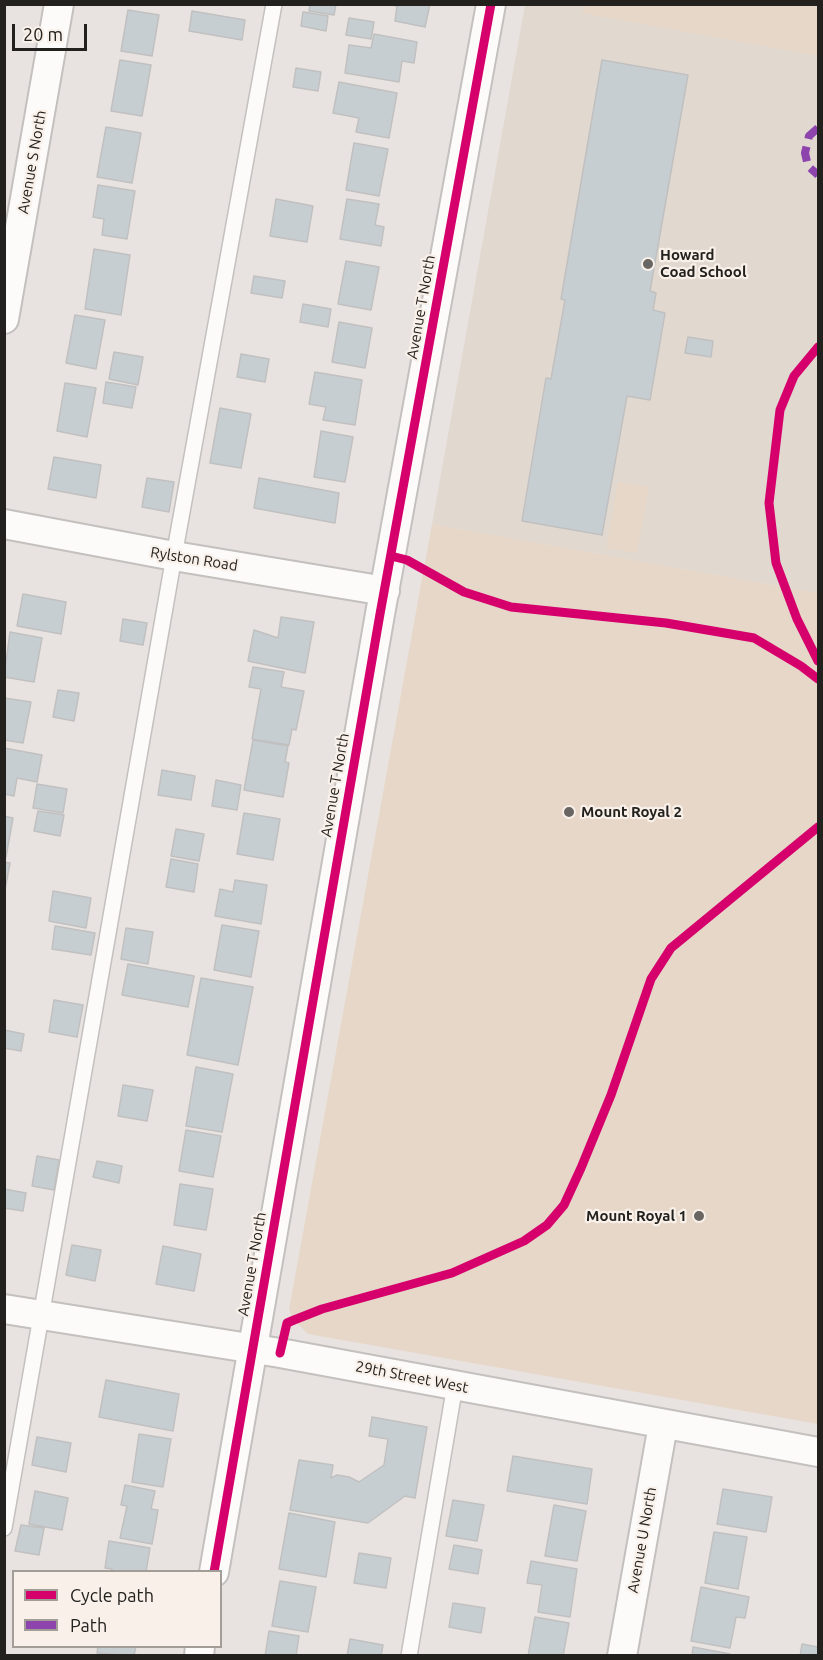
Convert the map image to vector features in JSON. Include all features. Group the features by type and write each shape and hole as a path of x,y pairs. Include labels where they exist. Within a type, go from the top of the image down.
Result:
{"street":[{"name":"Avenue S North","path":"4,319 59,4"},
{"name":"Avenue T North","path":"214,1570 385,591 491,4"},
{"name":"Rylston Road","path":"4,524 174,556 385,591"},
{"name":"29th Street West","path":"4,1309 252,1348 819,1452"},
{"name":"Avenue U North","path":"622,1656 663,1425"}],"lane":[{"path":"4,1528 174,556 274,4"},
{"path":"410,1656 454,1385"}],"shaded area":[{"name":"Howard Coad School","path":"525,5 818,5 818,593 432,524"},
{"path":"583,5 818,5 818,56 582,13"},
{"path":"618,482 649,487 637,553 606,548"},
{"path":"432,524 818,593 818,1424 308,1334 294,1320 289,1310"}],"building":[{"path":"310,4 336,4 334,15 309,11"},
{"path":"384,4 430,4 425,27 395,21 397,6"},
{"path":"128,10 159,15 152,56 121,51"},
{"path":"192,11 245,20 242,40 189,31"},
{"path":"303,12 328,16 326,31 301,26"},
{"path":"349,18 374,22 371,39 346,35"},
{"path":"374,34 417,42 414,63 402,61 399,82 345,73 349,45 371,48"},
{"path":"120,60 151,65 142,116 111,111"},
{"path":"602,60 688,75 650,291 656,293 653,310 665,313 650,400 627,396 602,535 522,521 546,378 551,379 565,300 561,299"},
{"path":"296,68 321,72 318,91 293,87"},
{"path":"339,82 397,93 389,138 356,132 359,118 333,113"},
{"path":"106,127 141,133 132,183 97,177"},
{"path":"354,143 388,149 379,196 346,190"},
{"path":"98,185 135,191 127,239 102,235 104,219 93,217"},
{"path":"276,199 313,206 307,242 270,236"},
{"path":"347,199 379,204 375,225 384,227 381,246 340,239"},
{"path":"94,249 130,255 121,315 85,309"},
{"path":"346,261 379,267 371,310 338,304"},
{"path":"254,276 285,281 282,298 251,293"},
{"path":"303,304 331,309 328,327 300,322"},
{"path":"75,315 105,320 96,369 66,363"},
{"path":"339,322 372,328 365,368 332,362"},
{"path":"688,337 713,341 711,357 685,353"},
{"path":"114,352 143,357 138,385 109,379"},
{"path":"241,354 269,359 265,382 237,377"},
{"path":"315,372 362,380 355,425 323,420 326,407 309,404"},
{"path":"106,382 136,387 132,408 103,403"},
{"path":"65,383 96,388 87,437 57,431"},
{"path":"220,408 251,414 241,468 210,463"},
{"path":"321,431 353,437 345,482 314,477"},
{"path":"54,457 101,465 96,498 48,489"},
{"path":"147,478 174,482 169,512 142,507"},
{"path":"259,478 339,493 335,523 254,508"},
{"path":"23,594 66,602 61,634 17,626"},
{"path":"281,617 314,622 305,673 248,661 254,630 278,638"},
{"path":"123,619 147,623 143,645 120,641"},
{"path":"10,632 42,638 34,682 4,677"},
{"path":"253,667 284,672 281,687 304,691 296,730 292,729 289,745 252,739 261,689 249,687"},
{"path":"58,690 79,693 74,721 53,717"},
{"path":"4,698 31,702 23,743 4,740"},
{"path":"253,740 288,746 285,762 289,763 283,797 244,790"},
{"path":"4,748 42,755 37,782 17,778 14,796 4,794"},
{"path":"162,770 195,776 191,800 158,795"},
{"path":"216,780 241,785 237,810 212,806"},
{"path":"37,784 67,789 63,813 33,808"},
{"path":"38,811 64,815 60,836 34,831"},
{"path":"244,813 280,819 273,860 237,854"},
{"path":"4,816 13,818 6,857 4,857"},
{"path":"176,829 204,834 199,861 171,856"},
{"path":"171,859 198,864 194,892 166,887"},
{"path":"4,862 10,863 4,895"},
{"path":"235,880 267,885 261,924 215,916 220,889 233,892"},
{"path":"53,891 91,898 86,928 49,921"},
{"path":"222,925 259,931 251,977 214,970"},
{"path":"55,926 95,933 91,955 52,949"},
{"path":"126,928 153,932 148,964 121,959"},
{"path":"128,964 194,976 188,1007 122,995"},
{"path":"201,978 253,987 238,1065 187,1055"},
{"path":"54,1000 83,1005 77,1037 49,1032"},
{"path":"4,1030 24,1034 21,1051 4,1048"},
{"path":"196,1067 233,1074 222,1132 186,1126"},
{"path":"123,1085 153,1090 147,1121 118,1116"},
{"path":"186,1130 221,1136 213,1177 179,1171"},
{"path":"37,1156 59,1160 54,1190 32,1186"},
{"path":"97,1161 122,1166 119,1183 93,1177"},
{"path":"180,1184 213,1189 206,1230 174,1225"},
{"path":"4,1189 26,1193 23,1211 4,1208"},
{"path":"72,1245 101,1250 95,1281 66,1275"},
{"path":"163,1246 201,1254 194,1291 156,1284"},
{"path":"106,1380 179,1394 173,1431 99,1417"},
{"path":"372,1417 427,1427 415,1498 405,1496 368,1523 290,1510 299,1460 333,1465 331,1478 337,1475 359,1482 384,1465 388,1439 369,1436"},
{"path":"139,1434 171,1439 163,1487 132,1482"},
{"path":"37,1437 71,1443 66,1472 32,1465"},
{"path":"513,1456 592,1469 587,1504 507,1491"},
{"path":"125,1485 155,1491 151,1509 158,1510 152,1544 120,1538 127,1506 121,1505"},
{"path":"723,1489 772,1497 766,1532 717,1524"},
{"path":"35,1491 68,1498 62,1530 29,1524"},
{"path":"453,1500 484,1505 477,1541 446,1536"},
{"path":"554,1505 586,1511 577,1561 545,1556"},
{"path":"289,1513 335,1522 326,1577 279,1569"},
{"path":"21,1525 44,1528 39,1555 15,1551"},
{"path":"714,1532 747,1537 738,1589 705,1583"},
{"path":"109,1541 150,1548 146,1570 105,1568"},
{"path":"454,1545 482,1550 478,1574 449,1569"},
{"path":"359,1553 391,1558 386,1588 354,1583"},
{"path":"531,1561 577,1569 570,1617 538,1612 542,1585 527,1583"},
{"path":"280,1581 316,1587 308,1632 272,1626"},
{"path":"701,1587 749,1597 745,1618 736,1617 730,1648 691,1641"},
{"path":"453,1603 485,1608 481,1633 449,1627"},
{"path":"535,1617 569,1623 563,1656 528,1656"},
{"path":"269,1631 299,1636 296,1656 265,1656"},
{"path":"350,1639 383,1645 381,1656 347,1656"},
{"path":"802,1644 818,1647 818,1656 800,1656"},
{"path":"693,1647 730,1654 730,1656 692,1656"},
{"path":"98,1648 136,1648 134,1656 97,1653"}],"marked path":[{"path":"818,128 809,136 805,153 808,166 818,175"}],"cycle path":[{"path":"214,1570 380,614 491,4"},
{"path":"818,347 794,376 780,410 769,503 776,563 797,619 818,661"},
{"path":"391,556 407,560 464,592 511,607 666,623 754,638 818,679"},
{"path":"280,1353 287,1323 322,1309 452,1273 524,1241 547,1225 564,1205 581,1168 611,1095 651,979 671,948 818,827"}],"place":[{"name":"Howard Coad School","path":"648,264"},
{"name":"Mount Royal 2","path":"569,812"},
{"name":"Mount Royal 1","path":"699,1216"}]}
